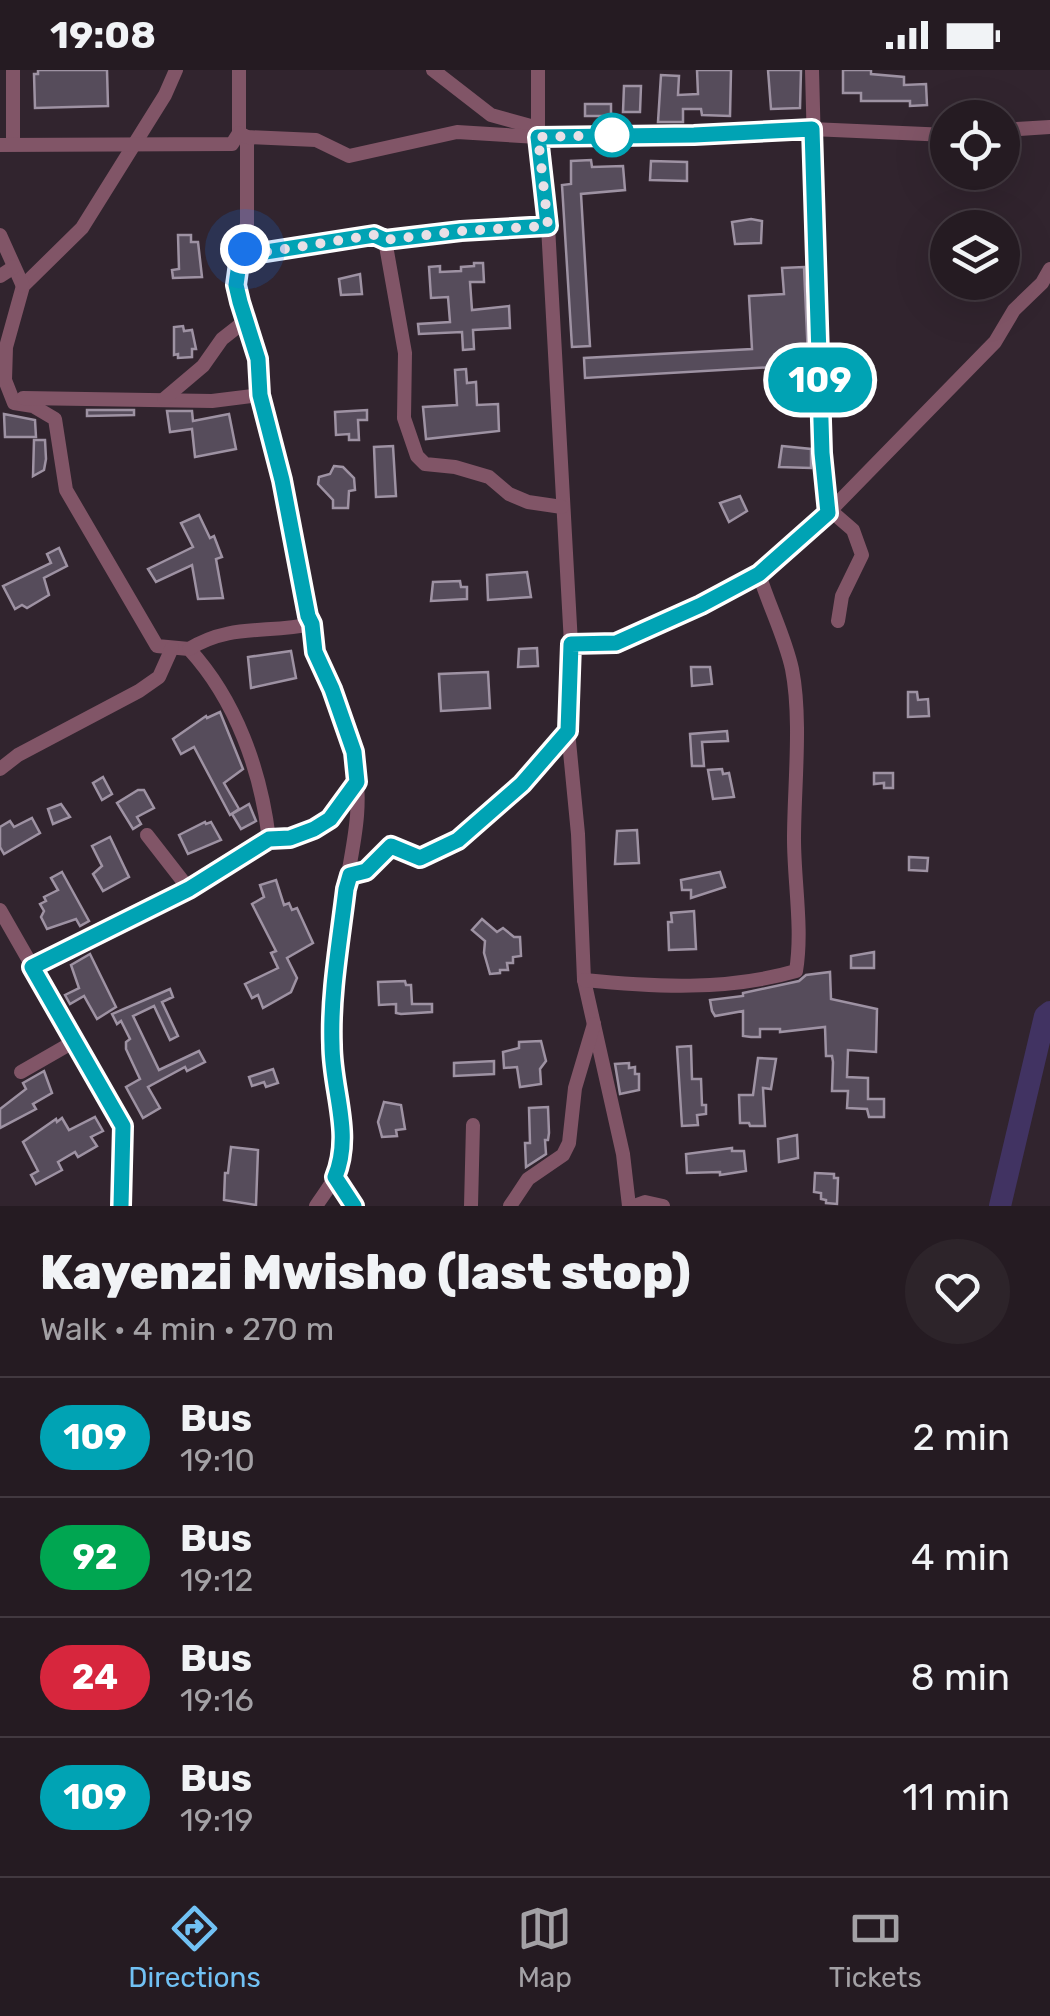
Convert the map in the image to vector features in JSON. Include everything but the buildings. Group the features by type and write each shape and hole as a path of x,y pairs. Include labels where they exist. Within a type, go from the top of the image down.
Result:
{"street":[{"path":"13,70 7,144 232,144 243,135 316,140 350,156 457,132 694,135 812,129 930,133"},
{"path":"176,70 165,95 82,228 24,286 6,347 5,380 14,403 33,406 55,419 66,490 157,646 189,649 210,636 312,624"},
{"path":"239,70 247,224 236,285 258,359 260,395 282,480 315,652 346,726 357,782 359,817 346,889 332,1046 343,1128 341,1162 316,1206"},
{"path":"433,70 491,115 538,132"},
{"path":"538,70 538,132 548,226 571,644 568,731 578,834 584,980 631,1206 645,1202 663,1206"},
{"path":"812,70 822,453 828,513"},
{"path":"1020,129 1050,127"},
{"path":"240,256 374,235 385,240 548,226"},
{"path":"0,235 24,286"},
{"path":"385,240 404,353 404,418 417,456 425,464 489,476 508,494 528,502 562,507"},
{"path":"0,276 14,268"},
{"path":"571,644 616,643 638,635 759,574 828,513 995,342 1014,310 1042,283 1050,269"},
{"path":"164,399 203,366 222,339 245,320"},
{"path":"12,397 212,401 260,395"},
{"path":"828,513 831,511 854,530 861,550 858,566 842,596 838,621"},
{"path":"584,980 647,987 719,984 796,970 793,676 787,646 759,574"},
{"path":"0,770 18,755 159,677 172,648"},
{"path":"189,649 205,666 248,745 264,798 269,839"},
{"path":"350,875 366,871 391,846 420,858 458,840 522,784 568,731"},
{"path":"32,967 189,889 269,839 290,838 314,829 330,819 357,782"},
{"path":"147,836 189,889"},
{"path":"0,910 123,1126 121,1206"},
{"path":"510,1206 528,1179 563,1155 569,1143 575,1088 594,1023"},
{"path":"21,1072 74,1041"},
{"path":"471,1206 473,1125"},
{"path":"335,1177 354,1206"}],"waterway":[{"path":"1000,1206 1045,1016 1050,1012"}],"bus line":[{"name":"109","path":"121,1206 123,1126 32,967 189,889 269,839 290,838 314,829 330,819 357,782 346,726 315,652 282,480 260,395 258,359 236,285 240,256 374,235 385,240 548,226 538,137 812,129 822,453 828,513 759,574 701,605 616,643 571,644 568,731 522,784 440,851 420,858 391,846 366,871 350,875 332,1046 343,1128 341,1162 335,1177 354,1206"}],"route":[{"path":"245,249 240,256 374,235 385,240 548,226 538,137 612,135"}]}
